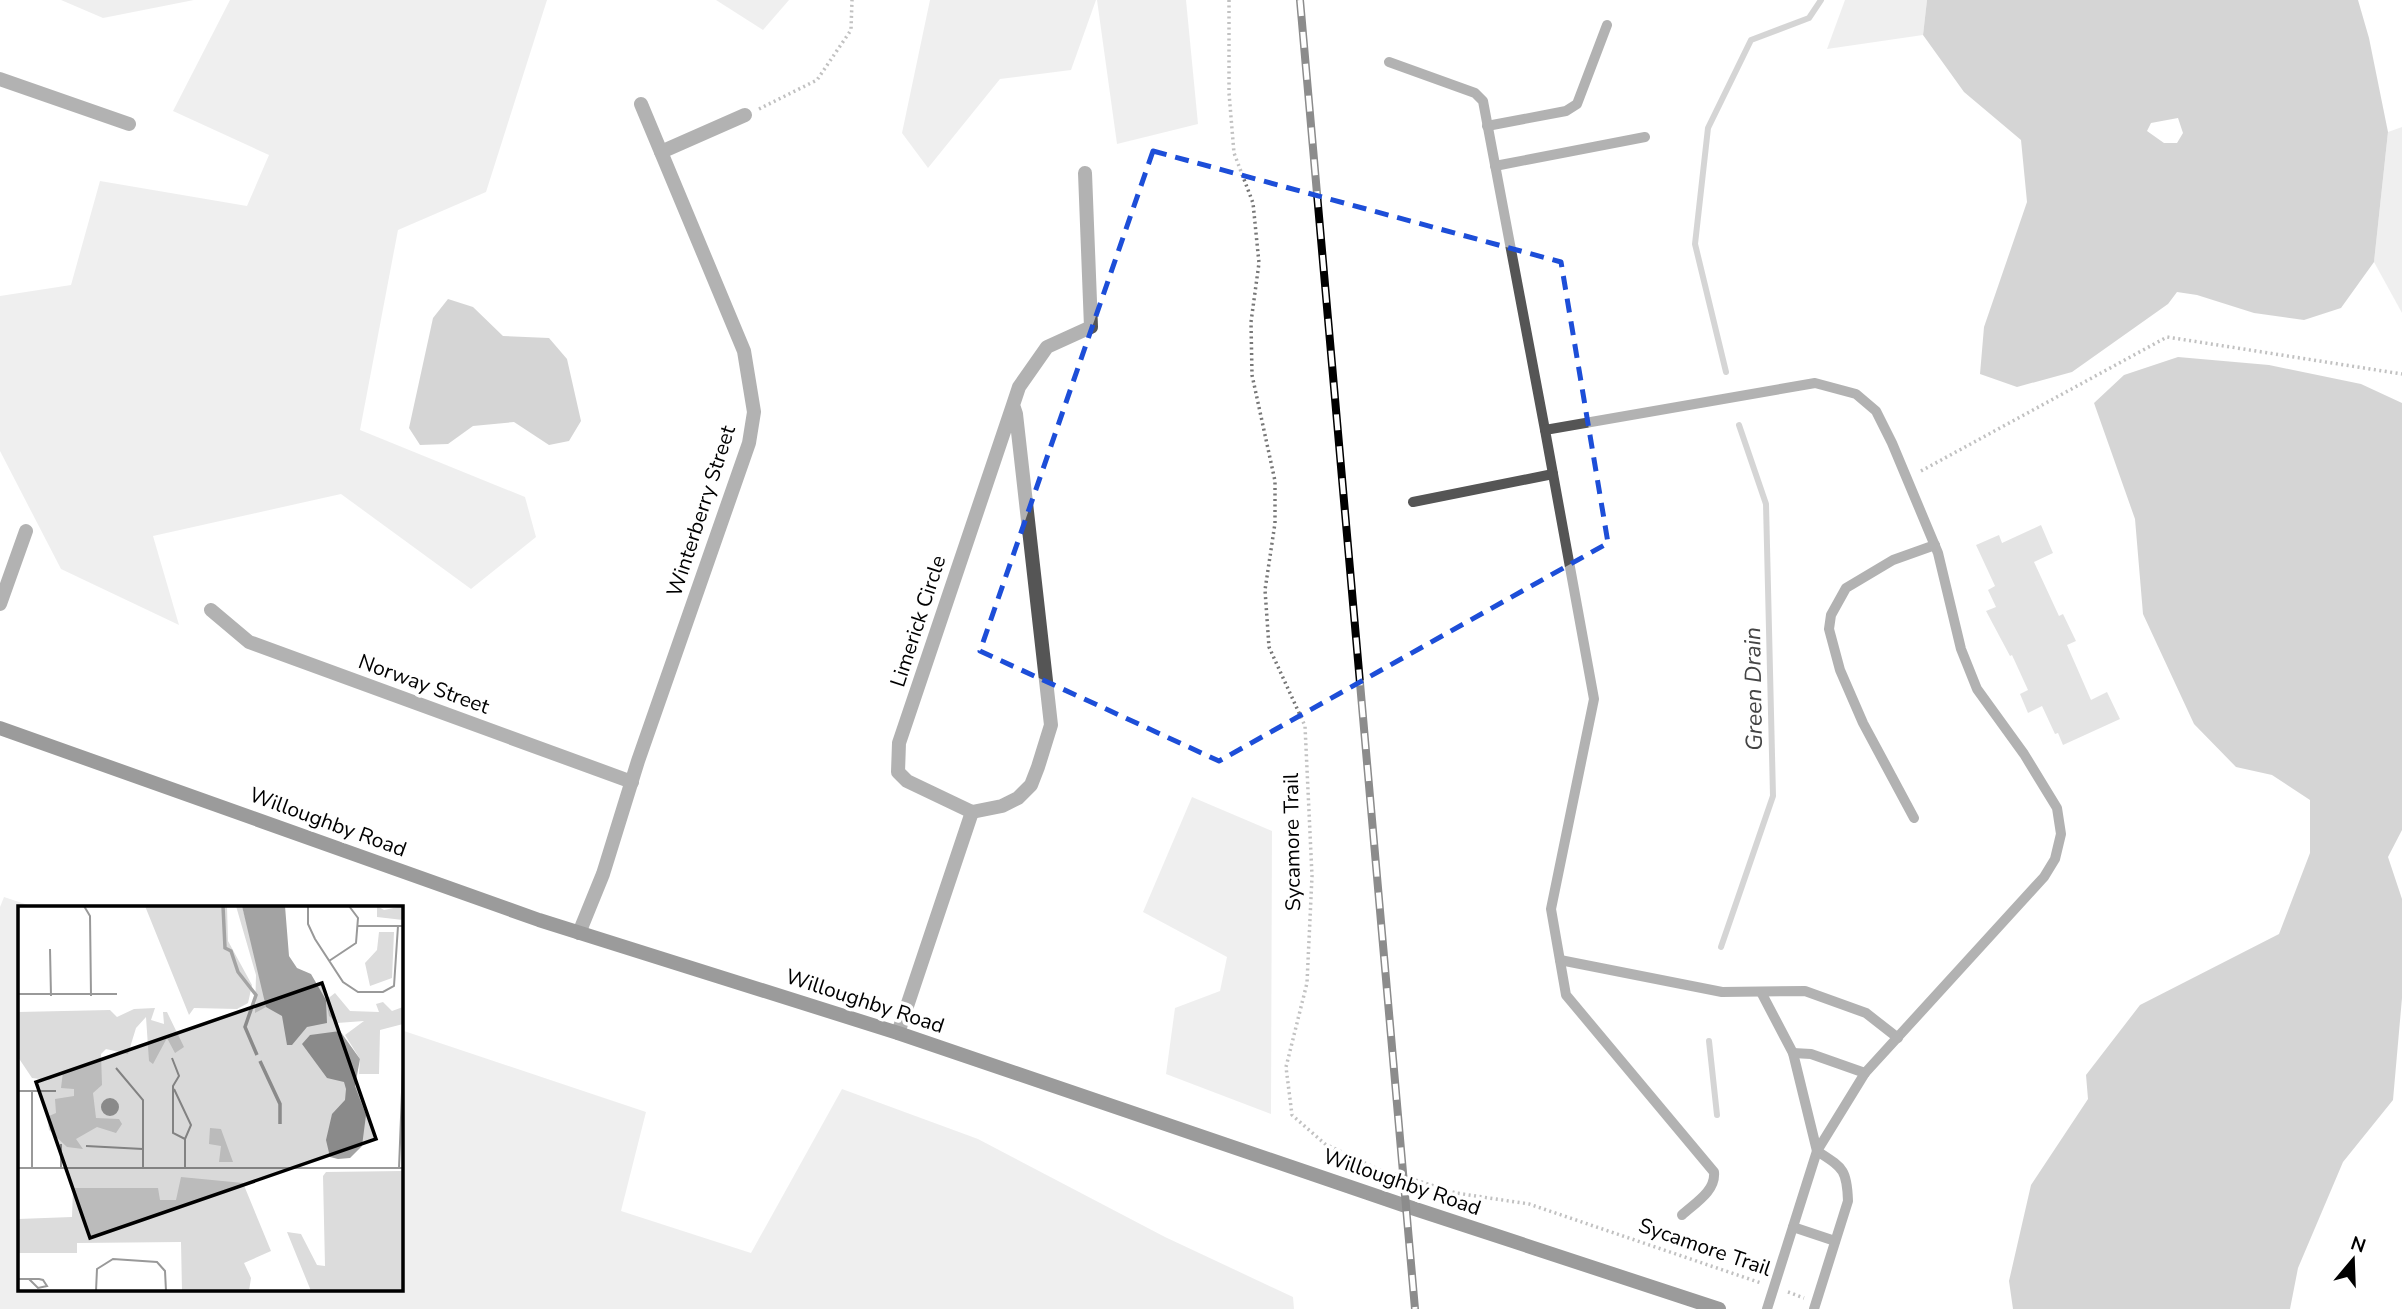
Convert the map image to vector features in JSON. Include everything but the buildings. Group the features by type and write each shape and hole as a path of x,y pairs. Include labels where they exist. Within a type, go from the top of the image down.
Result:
{"street":[{"path":"0,79 129,124"},
{"name":"Winterberry Street","path":"579,933 603,874 749,443 754,412 744,351 641,104"},
{"path":"661,152 745,115"},
{"name":"Limerick Circle","path":"972,812 907,780 898,772 897,757 1019,387 1047,347 1091,327 1085,173"},
{"path":"898,1033 972,812 1012,802 1031,785 1051,725 1013,405"},
{"path":"0,604 26,531"},
{"name":"Norway Street","path":"211,610 249,642 632,782"},
{"name":"Willoughby Road","path":"0,728 579,933 898,1033 1419,1211 1719,1309"}],"lane":[{"path":"1488,126 1566,111 1577,104 1607,25"},
{"path":"1389,62 1475,93 1483,101 1594,699 1551,909 1566,995 1714,1172 1715,1182 1710,1190 1682,1216"},
{"path":"1495,166 1645,137"},
{"path":"1545,430 1815,383 1856,394 1876,411 1935,545 1961,649 1977,689 2024,754 2057,808 2061,834 2055,859 2044,877 1865,1073 1817,1151 1767,1309"},
{"path":"1413,502 1553,474"},
{"path":"1914,818 1863,723 1840,670 1829,629 1831,615 1846,588 1893,560 1935,545"},
{"path":"1560,960 1722,992 1805,991 1866,1013 1898,1038"},
{"path":"1761,992 1793,1054 1817,1151 1841,1167 1847,1183 1847,1201 1815,1306"},
{"path":"1793,1054 1811,1054 1865,1073"},
{"path":"1794,1227 1835,1241"}],"path":[{"path":"745,115 817,80 851,30 852,0"},
{"name":"Sycamore Trail","path":"1228,0 1229,93 1234,153 1253,203 1259,263 1251,322 1252,375 1276,481 1275,523 1265,590 1269,647 1305,726 1312,876 1307,983 1286,1067 1292,1115 1325,1144 1384,1172 1456,1193 1529,1204 1775,1288 1815,1306"},
{"path":"1907,479 2167,337 2402,374"}],"highlighted area":[{"path":"1153,151 1561,262 1608,543 1219,761 980,651"}],"shaded area":[{"path":"61,0 194,0 103,18"},
{"path":"230,0 547,0 486,192 398,230 360,430 525,497 536,537 471,589 341,494 153,536 179,625 61,569 0,451 0,296 71,285 100,181 247,206 269,155 173,111"},
{"path":"716,0 789,0 763,30"},
{"path":"930,0 1096,0 1071,70 1000,79 928,168 902,133"},
{"path":"1097,0 1186,0 1198,124 1117,144"},
{"path":"1845,0 1927,0 1923,35 1827,49"},
{"path":"1927,0 2358,0 2369,38 2388,132 2374,262 2341,308 2304,320 2254,313 2197,295 2177,292 2168,304 2072,372 2017,387 1980,374 1984,327 2027,202 2021,140 1964,92 1923,35","holes":["2178,118 2183,133 2177,143 2164,143 2147,131 2151,123"]},
{"path":"2402,127 2402,313 2374,262 2388,132"},
{"path":"448,299 473,307 503,336 549,338 567,359 581,421 569,441 549,445 514,422 473,426 448,444 420,445 409,428 433,318"},
{"path":"2178,357 2269,365 2361,384 2402,403 2402,830 2388,857 2402,899 2402,998 2393,1100 2343,1162 2298,1268 2290,1309 2013,1309 2009,1281 2031,1185 2088,1099 2086,1075 2140,1005 2279,934 2310,853 2310,800 2272,775 2236,767 2194,724 2143,614 2135,519 2094,403 2124,375"},
{"path":"1192,797 1272,831 1271,1114 1166,1074 1175,1008 1220,991 1227,957 1143,912"},
{"path":"4,897 31,906 18,906 18,1292 402,1292 402,1030 646,1112 621,1211 751,1253 842,1089 978,1139 1165,1237 1293,1297 1294,1309 0,1309 0,907"}],"waterway":[{"name":"Green Drain","path":"1726,372 1695,244 1708,128 1751,40 1809,18 1821,0"},
{"name":"Green Drain","path":"1721,947 1773,796 1766,504 1739,425"},
{"name":"Green Drain","path":"1709,1041 1717,1115"}],"railway":[{"path":"1300,0 1415,1309"}]}
